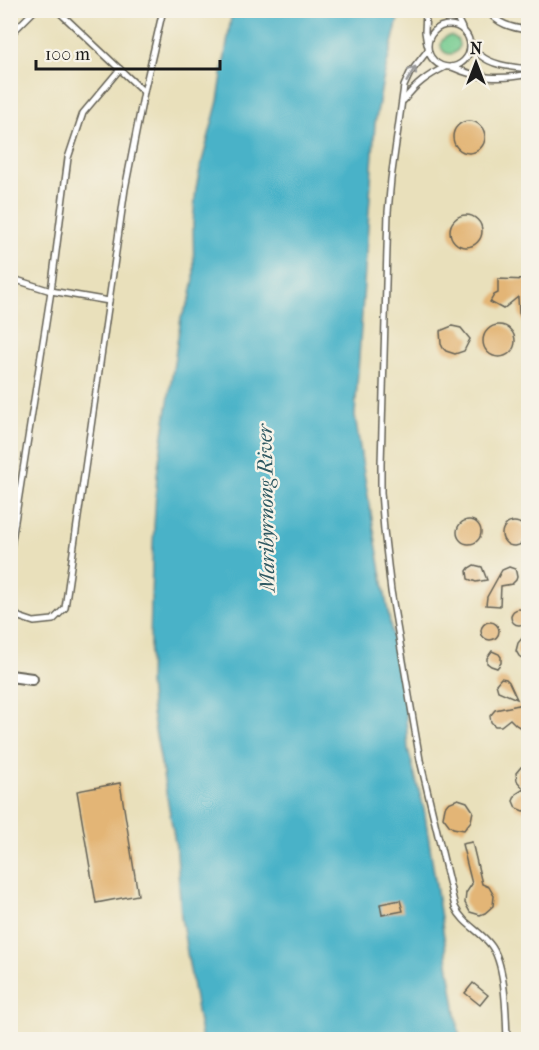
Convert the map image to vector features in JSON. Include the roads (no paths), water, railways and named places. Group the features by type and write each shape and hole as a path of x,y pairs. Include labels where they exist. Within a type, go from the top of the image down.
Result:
{"street":[{"path":"10,676 32,679"}],"lane":[{"path":"10,35 35,10"},
{"path":"57,10 144,92"},
{"path":"10,608 19,617 34,622 53,620 65,608 125,189 163,10"},
{"path":"426,10 425,32 428,48 434,61 439,65 458,66 467,58 471,47 470,42"},
{"path":"453,10 478,54 502,65 528,69"},
{"path":"487,10 495,20 503,24 528,30"},
{"path":"463,30 450,25 432,33 428,48 410,72 404,86 388,212 381,492 391,591 420,760 455,907 460,917 492,946 499,960 506,1007 507,1040"},
{"path":"403,101 415,85 445,67"},
{"path":"452,67 468,75 483,77 509,78 528,74"},
{"path":"10,553 51,291 68,158 82,113 120,69"},
{"path":"10,278 51,291 109,302"}],"water":[{"name":"Maribyrnong River","path":"232,11 400,11 375,124 355,415 405,701 408,749 424,809 460,1039 202,1040 181,917 177,853 152,713 149,683 152,563 157,474 181,318 190,299 194,279 193,223 196,188 218,101"}]}
